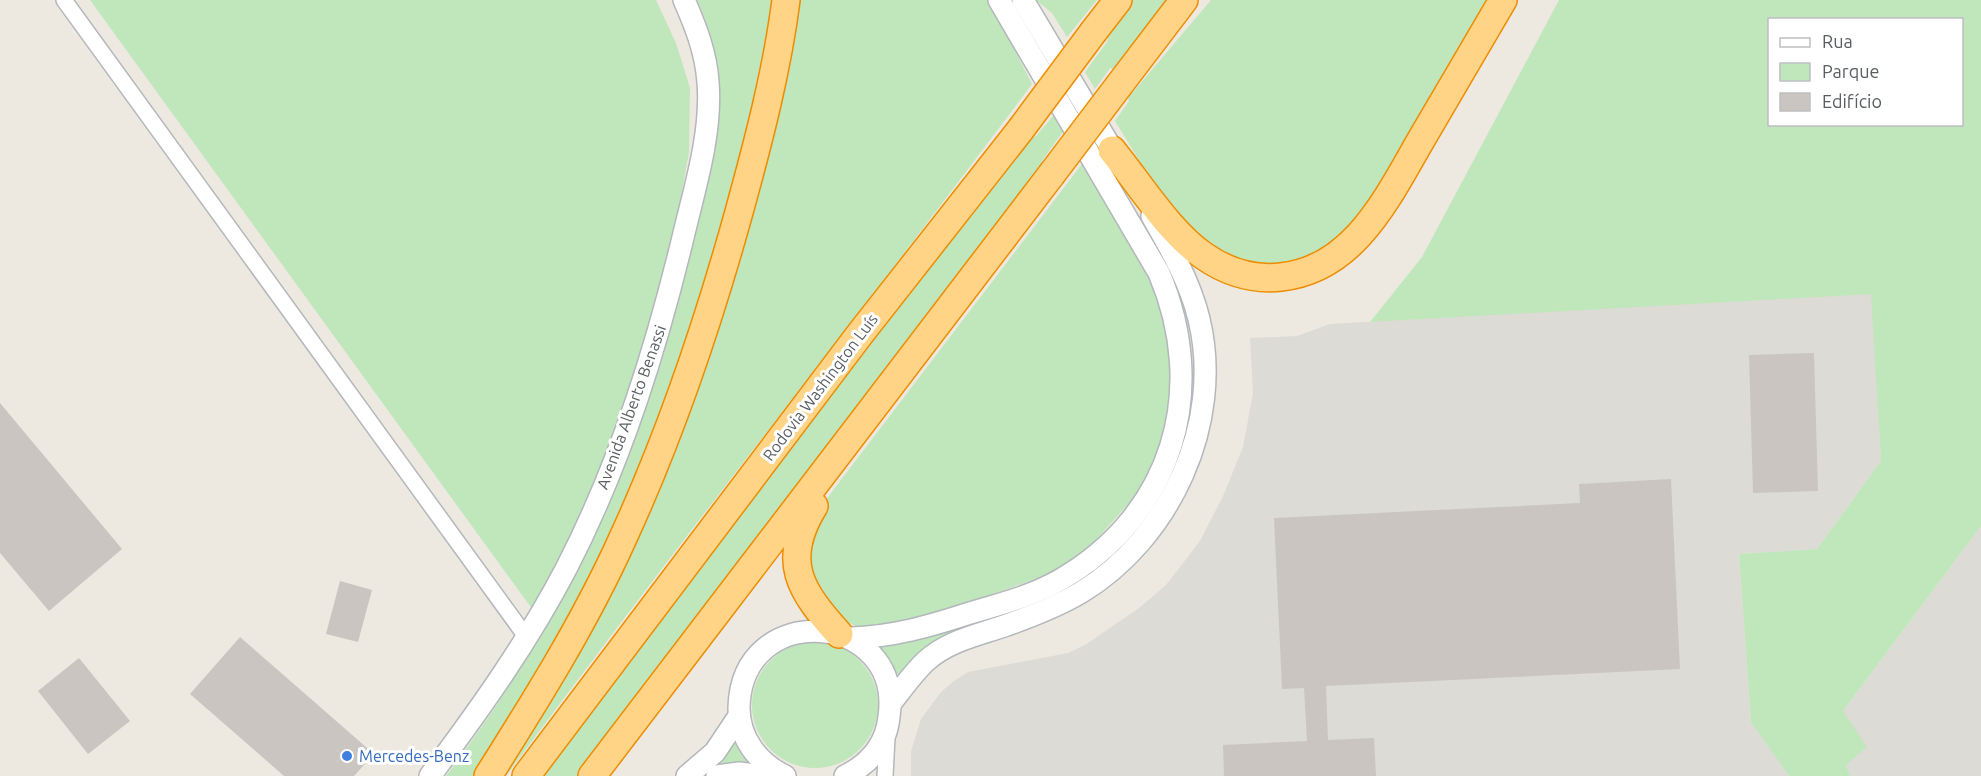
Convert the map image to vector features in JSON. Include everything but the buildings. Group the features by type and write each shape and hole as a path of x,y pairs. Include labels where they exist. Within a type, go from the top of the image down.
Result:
{"highway":[{"path":"488,776 543,687 598,588 667,435 715,299 743,197 778,50 786,0"},
{"name":"Rodovia Washington Luís","path":"526,776 860,333 1021,129 1118,0"},
{"path":"592,776 1184,0"},
{"path":"1112,150 1176,229 1204,256 1237,273 1254,278 1294,276 1312,270 1346,249 1374,216 1503,0"},
{"path":"845,636 812,604 801,585 796,548 800,531 812,509 891,386"}],"main road":[{"name":"Avenida Alberto Benassi","path":"430,776 504,675 567,567 604,485 634,409 666,307 693,198 708,109 706,63 701,41 684,0"},
{"path":"784,776 772,770 756,756 745,737 739,716 743,683 759,654 776,640 796,632 818,630 845,636 898,635 1026,595 1058,581 1088,562 1114,540 1158,479 1175,435 1180,410 1181,360 1178,330 1170,300 1159,273 999,0"},
{"path":"891,703 926,661 943,649 1054,607 1104,578 1146,537 1183,474 1197,434 1202,406 1204,360 1199,319 1173,253 1023,0"},
{"path":"844,776 859,768 877,751 888,728 891,703 888,683 879,665 866,650 845,636"},
{"path":"687,776 715,752 739,716"},
{"path":"717,776 739,773 763,776"}],"street":[{"path":"64,0 527,638"},
{"path":"885,776 888,728"},
{"path":"756,756 763,776"}],"shaded area":[{"path":"1872,293 1881,461 1817,549 1739,554 1751,721 1789,776 911,776 911,751 921,719 941,692 954,681 968,672 1068,653 1085,645 1139,608 1166,585 1200,541 1223,496 1243,447 1253,393 1250,338 1297,336 1330,324"},
{"path":"1981,526 1981,776 1850,776 1846,765 1843,711"}],"green space":[{"path":"90,0 656,0 676,43 690,88 689,152 667,276 616,450 535,613"},
{"path":"697,0 774,0 758,87 706,297 619,530 483,776 446,776 530,652 566,589 598,525 626,459 650,391 672,321 700,216 717,123 716,61 709,30"},
{"path":"795,0 989,0 1032,84 506,776 496,776 626,546"},
{"path":"1036,0 1097,0 1067,37 1052,13"},
{"path":"1129,0 1171,0 1117,70 1110,68 1095,89 1085,72 1107,42 1112,24"},
{"path":"1211,0 1494,0 1359,225 1300,267 1227,261 1174,217 1115,121 1129,101 1128,98"},
{"path":"1559,0 1981,0 1981,526 1843,711 1867,747 1846,765 1850,776 1789,776 1751,722 1739,554 1817,549 1881,461 1871,294 1370,322 1422,257"},
{"path":"1054,115 1064,130 1042,161 1042,170 581,776 537,776 1019,145 1036,136"},
{"path":"1082,164 1143,261 1166,314 1172,382 1166,429 1147,475 1132,500 1093,543 1068,562 1043,576 895,629 866,631 841,619 808,580 805,532 831,493"},
{"path":"950,628 954,633 900,677 875,644 895,644"},
{"path":"815,642 839,647 860,660 873,681 878,705 873,729 860,750 839,763 815,768 791,763 770,750 757,729 752,705 757,681 770,660 791,647"},
{"path":"735,738 752,765 722,767 714,762"}],"place":[{"name":"Mercedes-Benz","path":"347,756"}]}
